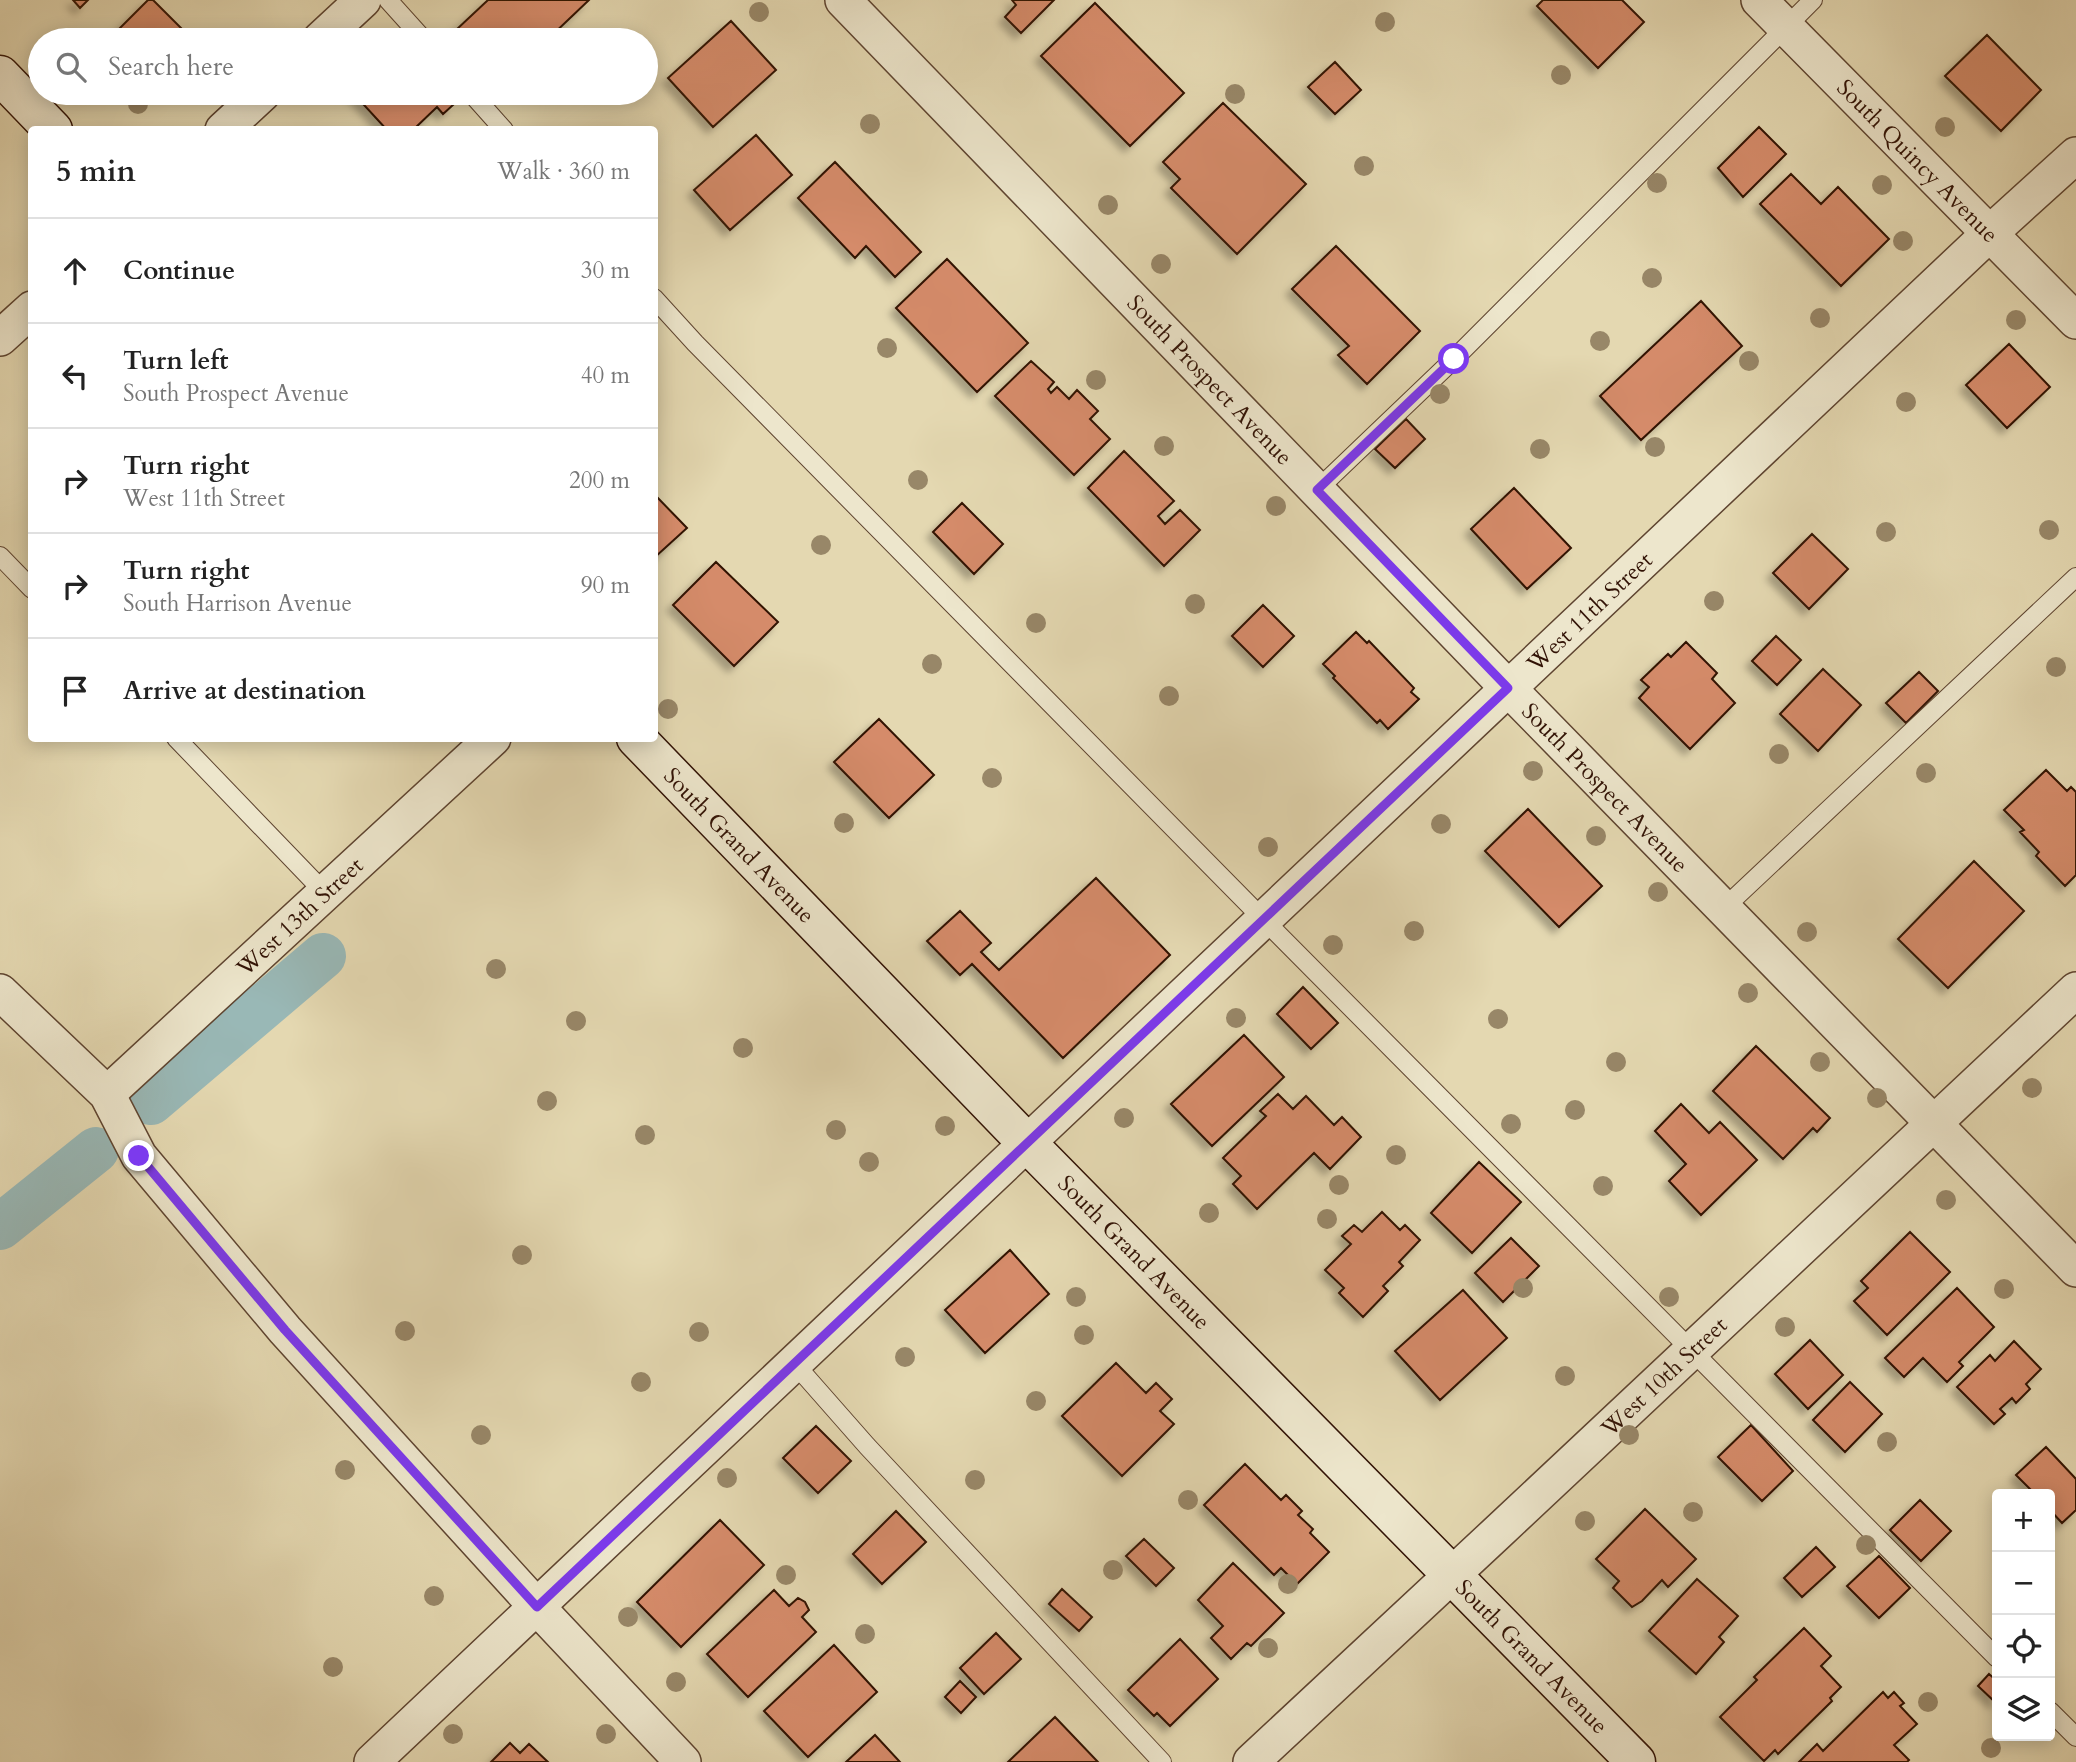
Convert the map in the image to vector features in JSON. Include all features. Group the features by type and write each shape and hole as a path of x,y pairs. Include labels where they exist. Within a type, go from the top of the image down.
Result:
{"street":[{"path":"333,28 363,0"},
{"name":"South Prospect Avenue","path":"843,0 1508,688 2076,1269"},
{"name":"South Quincy Avenue","path":"1759,0 2076,321"},
{"path":"0,75 28,104"},
{"path":"29,105 49,126"},
{"path":"227,126 250,105"},
{"name":"West 11th Street","path":"372,1762 1989,234 2076,155"},
{"path":"0,338 28,313"},
{"name":"West 13th Street","path":"107,1094 490,742"},
{"name":"South Grand Avenue","path":"640,742 1027,1143 1636,1762"},
{"name":"West 10th Street","path":"1251,1762 2076,990"},
{"path":"0,992 107,1094 139,1156 285,1330 537,1607 683,1762"}],"lane":[{"path":"388,0 413,28"},
{"path":"1317,490 1454,359 1813,0"},
{"path":"482,105 500,126"},
{"path":"658,302 695,344 1992,1653"},
{"path":"0,556 28,585"},
{"path":"1724,908 2076,577"},
{"path":"180,742 326,894"},
{"path":"794,1363 867,1446 1162,1762"},
{"path":"2055,1716 2076,1737"}],"building":[{"path":"73,0 88,0 80,8"},
{"path":"148,0 153,0 181,28 120,28"},
{"path":"488,0 589,0 560,28 458,28"},
{"path":"1012,0 1054,0 1021,33 1005,17 1016,5"},
{"path":"1543,0 1622,0 1644,22 1598,68 1537,6"},
{"path":"1095,3 1184,93 1130,146 1041,56"},
{"path":"731,21 776,70 713,127 668,78"},
{"path":"1987,35 2041,90 2001,131 1945,76"},
{"path":"1335,62 1361,90 1335,114 1308,87"},
{"path":"1223,103 1306,184 1237,254 1171,188 1180,179 1163,162"},
{"path":"364,105 453,105 443,114 437,107 417,126 383,126"},
{"path":"1759,127 1786,154 1743,197 1718,168"},
{"path":"756,135 792,175 730,230 694,190"},
{"path":"835,162 921,252 895,277 866,246 855,258 798,198"},
{"path":"1791,174 1821,204 1838,187 1889,239 1841,286 1760,204"},
{"path":"1336,246 1420,331 1367,384 1338,355 1349,346 1292,289"},
{"path":"947,259 1028,343 977,392 896,308"},
{"path":"1701,301 1742,346 1641,440 1600,396"},
{"path":"2009,344 2050,387 2007,428 1966,385"},
{"path":"1031,361 1054,382 1048,389 1051,393 1057,387 1069,399 1077,390 1098,411 1090,419 1110,439 1074,475 995,396"},
{"path":"1406,419 1425,439 1395,468 1375,449"},
{"path":"1124,451 1174,501 1158,516 1165,524 1180,510 1200,530 1164,566 1088,488"},
{"path":"1514,488 1571,548 1527,589 1471,529"},
{"path":"658,498 687,528 658,554"},
{"path":"962,503 1003,544 974,574 933,532"},
{"path":"1812,534 1848,569 1809,609 1773,573"},
{"path":"716,562 778,622 734,666 673,605"},
{"path":"1263,605 1294,636 1263,667 1232,636"},
{"path":"1356,632 1367,643 1369,641 1414,688 1411,692 1419,699 1388,729 1380,720 1377,723 1323,664"},
{"path":"1776,636 1801,660 1777,685 1752,661"},
{"path":"1686,642 1717,673 1712,679 1735,703 1690,749 1639,698 1649,687 1641,680 1668,654 1671,657"},
{"path":"1823,669 1861,705 1818,751 1780,714"},
{"path":"1919,672 1938,691 1906,723 1886,703"},
{"path":"879,719 934,775 889,818 834,762"},
{"path":"2046,770 2067,791 2071,787 2076,792 2076,875 2065,886 2036,856 2039,852 2020,832 2024,830 2004,810"},
{"path":"1528,809 1602,886 1559,927 1485,851"},
{"path":"1974,861 2024,911 1948,988 1898,939"},
{"path":"1096,878 1170,955 1063,1058 972,964 960,975 927,941 960,911 991,943 981,952 999,970"},
{"path":"1303,987 1338,1023 1311,1049 1277,1014"},
{"path":"1244,1035 1284,1077 1212,1146 1171,1104"},
{"path":"1756,1046 1830,1118 1817,1132 1813,1128 1783,1159 1713,1091"},
{"path":"1278,1094 1293,1109 1306,1096 1334,1125 1342,1117 1361,1137 1330,1169 1314,1153 1257,1209 1233,1184 1241,1176 1223,1158 1266,1116 1260,1111"},
{"path":"1681,1104 1709,1133 1720,1122 1757,1160 1701,1215 1669,1181 1686,1164 1655,1131"},
{"path":"1479,1162 1521,1202 1472,1253 1431,1213"},
{"path":"1382,1212 1400,1230 1405,1225 1420,1240 1399,1262 1403,1266 1383,1286 1388,1291 1363,1317 1339,1293 1344,1288 1325,1270 1351,1244 1342,1236 1354,1225 1362,1232"},
{"path":"1910,1232 1950,1272 1887,1335 1854,1301 1868,1288 1861,1281"},
{"path":"1511,1238 1539,1266 1503,1302 1475,1273"},
{"path":"1010,1250 1049,1294 985,1353 945,1310"},
{"path":"1957,1288 1994,1327 1959,1362 1963,1366 1947,1382 1923,1358 1904,1377 1885,1358"},
{"path":"1463,1290 1507,1338 1440,1400 1395,1351"},
{"path":"1810,1340 1843,1375 1808,1409 1775,1374"},
{"path":"2014,1341 2041,1369 2026,1384 2030,1389 2016,1403 2012,1398 2000,1409 2005,1414 1994,1424 1957,1387 1990,1355 1995,1361"},
{"path":"1116,1363 1146,1393 1156,1383 1172,1399 1160,1411 1174,1424 1122,1476 1062,1416"},
{"path":"1850,1382 1882,1414 1845,1452 1813,1420"},
{"path":"1751,1425 1793,1471 1762,1501 1718,1457"},
{"path":"816,1426 851,1461 818,1493 783,1458"},
{"path":"2046,1447 2076,1479 2076,1510 2062,1523 2055,1515 2055,1489 2030,1489 2016,1475"},
{"path":"1245,1464 1281,1500 1286,1495 1302,1511 1298,1515 1313,1529 1310,1533 1329,1552 1297,1584 1281,1568 1274,1575 1204,1505"},
{"path":"1920,1500 1951,1531 1921,1561 1890,1530"},
{"path":"1645,1509 1696,1559 1668,1587 1662,1580 1642,1601 1632,1607 1613,1588 1619,1581 1596,1559"},
{"path":"896,1511 926,1542 882,1584 853,1554"},
{"path":"720,1520 764,1565 681,1647 637,1602"},
{"path":"1144,1539 1174,1568 1156,1586 1126,1556"},
{"path":"1816,1547 1835,1567 1802,1597 1784,1578"},
{"path":"1879,1556 1910,1588 1879,1618 1847,1586"},
{"path":"1233,1563 1284,1613 1251,1646 1247,1643 1231,1659 1211,1638 1223,1626 1198,1600"},
{"path":"1697,1579 1738,1616 1719,1637 1724,1642 1696,1674 1649,1631"},
{"path":"1062,1589 1092,1617 1079,1631 1049,1604"},
{"path":"774,1590 789,1606 798,1598 805,1602 809,1610 802,1617 816,1632 748,1697 707,1654"},
{"path":"1804,1628 1831,1656 1821,1666 1841,1687 1830,1698 1832,1701 1778,1754 1775,1750 1764,1761 1720,1717 1757,1680 1754,1677"},
{"path":"996,1633 1021,1659 984,1694 960,1668"},
{"path":"1180,1639 1218,1679 1170,1726 1157,1713 1154,1716 1128,1690"},
{"path":"834,1645 877,1692 808,1757 764,1711"},
{"path":"1989,1674 1992,1677 1992,1699 1978,1686"},
{"path":"960,1681 976,1697 961,1713 945,1697"},
{"path":"1883,1692 1888,1698 1894,1692 1904,1703 1900,1706 1917,1724 1894,1745 1909,1760 1907,1762 1799,1762 1817,1744 1823,1751"},
{"path":"1055,1717 1098,1762 1008,1762"},
{"path":"875,1735 900,1762 846,1762"},
{"path":"510,1743 520,1753 529,1744 548,1762 491,1762"}],"waterway":[{"path":"151,1102 323,956"},
{"path":"0,1227 96,1150"}],"route":[{"path":"139,1156 285,1330 537,1607 1508,688 1317,490 1454,359"}]}
